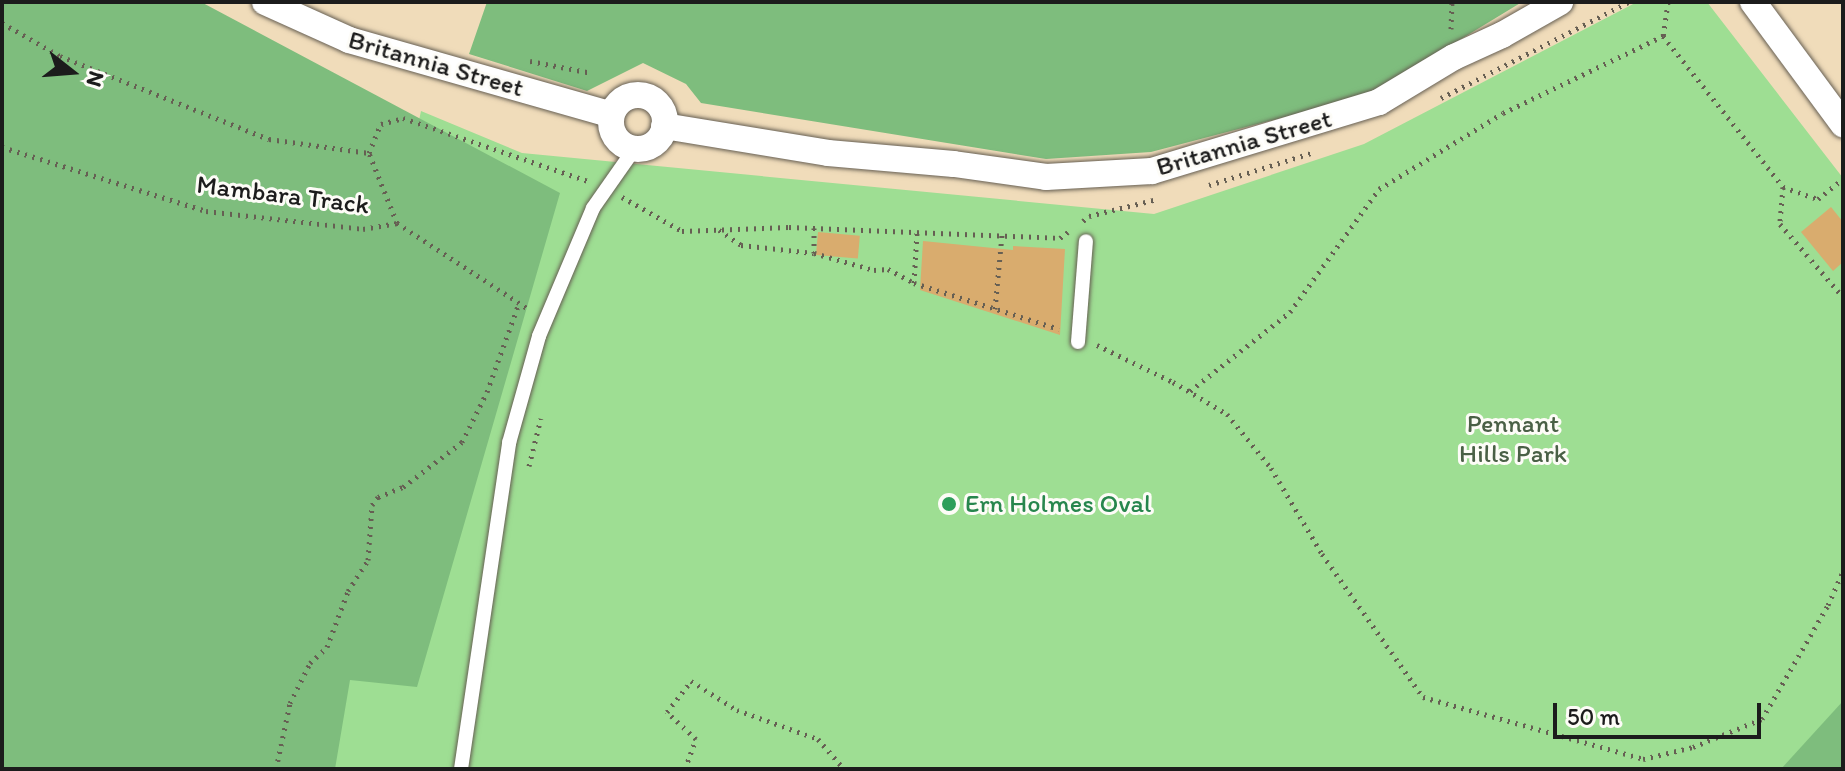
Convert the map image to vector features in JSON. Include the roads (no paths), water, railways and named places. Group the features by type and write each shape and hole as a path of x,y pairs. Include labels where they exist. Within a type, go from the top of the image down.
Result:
{"street":[{"name":"Britannia Street","path":"265,2 349,40 612,115"},
{"name":"Britannia Street","path":"664,126 828,153 954,164 1046,177 1152,171 1379,102 1454,57 1502,35 1560,2"},
{"path":"1753,2 1843,124"},
{"path":"643,95 659,106 664,126 654,143 635,148 619,141 613,133 612,115 623,99 643,95"}],"lane":[{"path":"461,769 509,443 546,321 605,187 635,148"},
{"path":"1079,339 1086,241"}],"place":[{"name":"Ern Holmes Oval","path":"949,504"}],"park label":[{"name":"Pennant Hills Park","path":"1513,439"}]}
